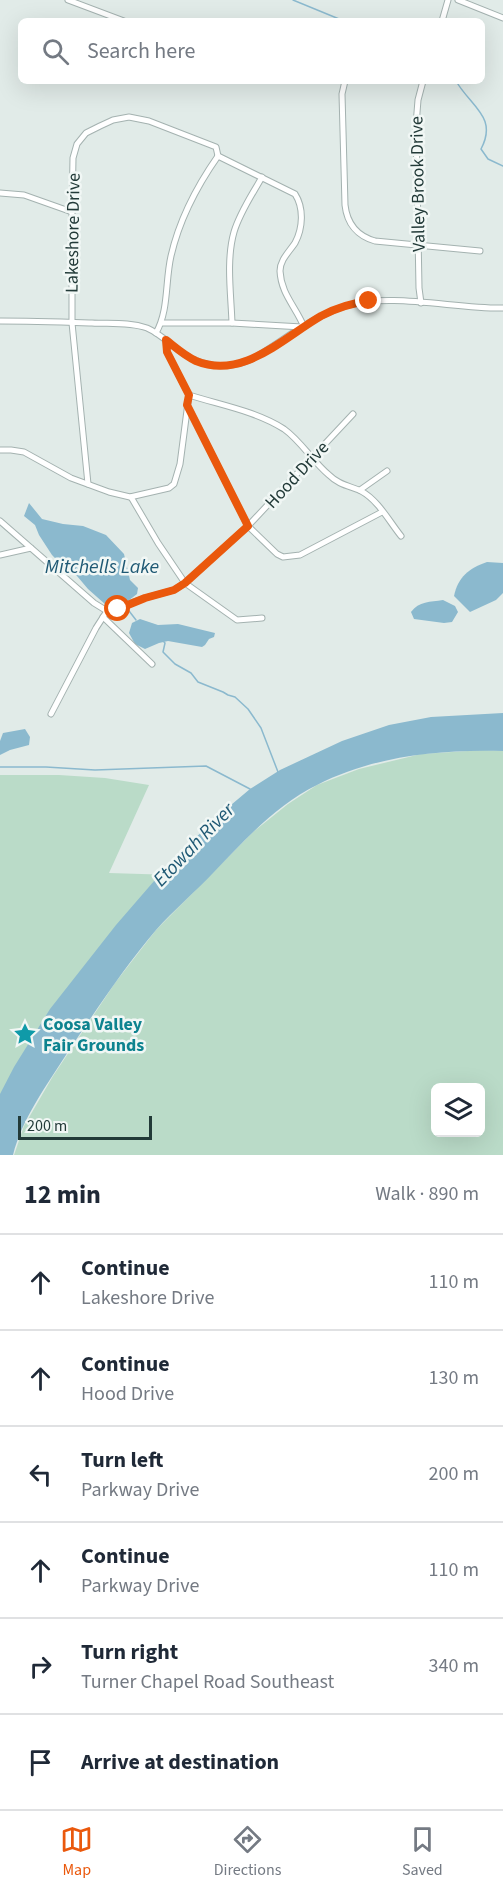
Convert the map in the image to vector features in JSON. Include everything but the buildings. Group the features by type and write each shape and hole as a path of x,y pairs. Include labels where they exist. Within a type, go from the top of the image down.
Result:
{"street":[{"path":"68,0 116,18"},
{"path":"443,18 448,0"},
{"path":"458,0 503,18"},
{"path":"344,84 342,94 345,205 349,221 360,234 375,241 480,250"},
{"name":"Valley Brook Drive","path":"418,303 416,112 422,84"},
{"name":"Lakeshore Drive","path":"88,484 72,322 73,158 76,144 86,133 113,120 129,117 149,121 216,147 218,156"},
{"path":"156,333 162,323 171,258 177,236 196,190 218,156 295,194 300,201 302,216 300,230 295,242 285,255 280,270 287,299 304,327"},
{"path":"232,323 230,265 234,232 249,198 262,177"},
{"path":"0,193 24,195 72,212"},
{"path":"0,321 128,324 156,333 197,361 208,365 226,366 237,365 254,358 326,314 352,304 382,301 503,308"},
{"path":"162,323 232,323 304,327"},
{"path":"0,450 24,452 71,478 130,497 169,488 174,484 180,464 189,395 167,352 166,340"},
{"path":"189,395 238,410 285,430 335,480 350,488 360,490 377,504 400,536"},
{"path":"187,405 248,526 277,554 283,557 300,555 382,512"},
{"name":"Hood Drive","path":"185,583 248,526 353,414"},
{"path":"360,490 387,471"},
{"path":"130,497 185,583 237,620 262,618"},
{"path":"0,521 94,603 107,611"},
{"path":"0,555 31,548"},
{"path":"51,714 107,611 174,590 185,583"},
{"path":"103,617 152,664"}],"green space":[{"path":"503,751 503,1155 14,1155 24,1126 53,1076 115,983 156,930 253,832 288,804 317,785 359,769 421,754"},
{"path":"0,775 105,778 149,785 109,873 174,875 0,1116"}],"water":[{"name":"Mitchells Lake","path":"29,503 42,519 83,526 106,535 124,554 130,580 138,588 137,594 124,604 111,607 106,605 52,555 35,525 24,516"},
{"path":"487,562 503,563 503,593 496,600 470,612 454,596 456,589 465,574"},
{"path":"443,600 455,606 458,612 452,622 414,619 411,612 418,606"},
{"path":"140,619 158,625 178,624 215,633 214,637 202,647 168,641 145,649 135,644 129,633 132,623"},
{"name":"Etowah River","path":"503,713 503,751 432,753 361,767 302,793 262,824 144,945 98,1007 43,1091 28,1116 13,1155 0,1155 0,1094 50,1009 116,925 174,858 225,810 250,789 280,770 342,741 389,725 431,717"},
{"path":"25,729 30,737 29,745 0,755 0,741 3,733"}],"waterway":[{"path":"293,0 337,18"},
{"path":"458,84 485,120 485,138 481,149 488,159 503,166"},
{"path":"126,607 136,620"},
{"path":"164,642 163,652 175,664 191,673 198,682 235,697 248,709 261,728 278,772"},
{"path":"0,767 95,770 206,766 250,789"}],"place":[{"name":"Coosa Valley Fair Grounds","path":"25,1034"}],"route":[{"path":"118,609 174,590 185,583 248,526 187,405 189,395 170,360 166,340 184,354 208,365 237,365 254,358 326,314 352,304 369,301"}]}
